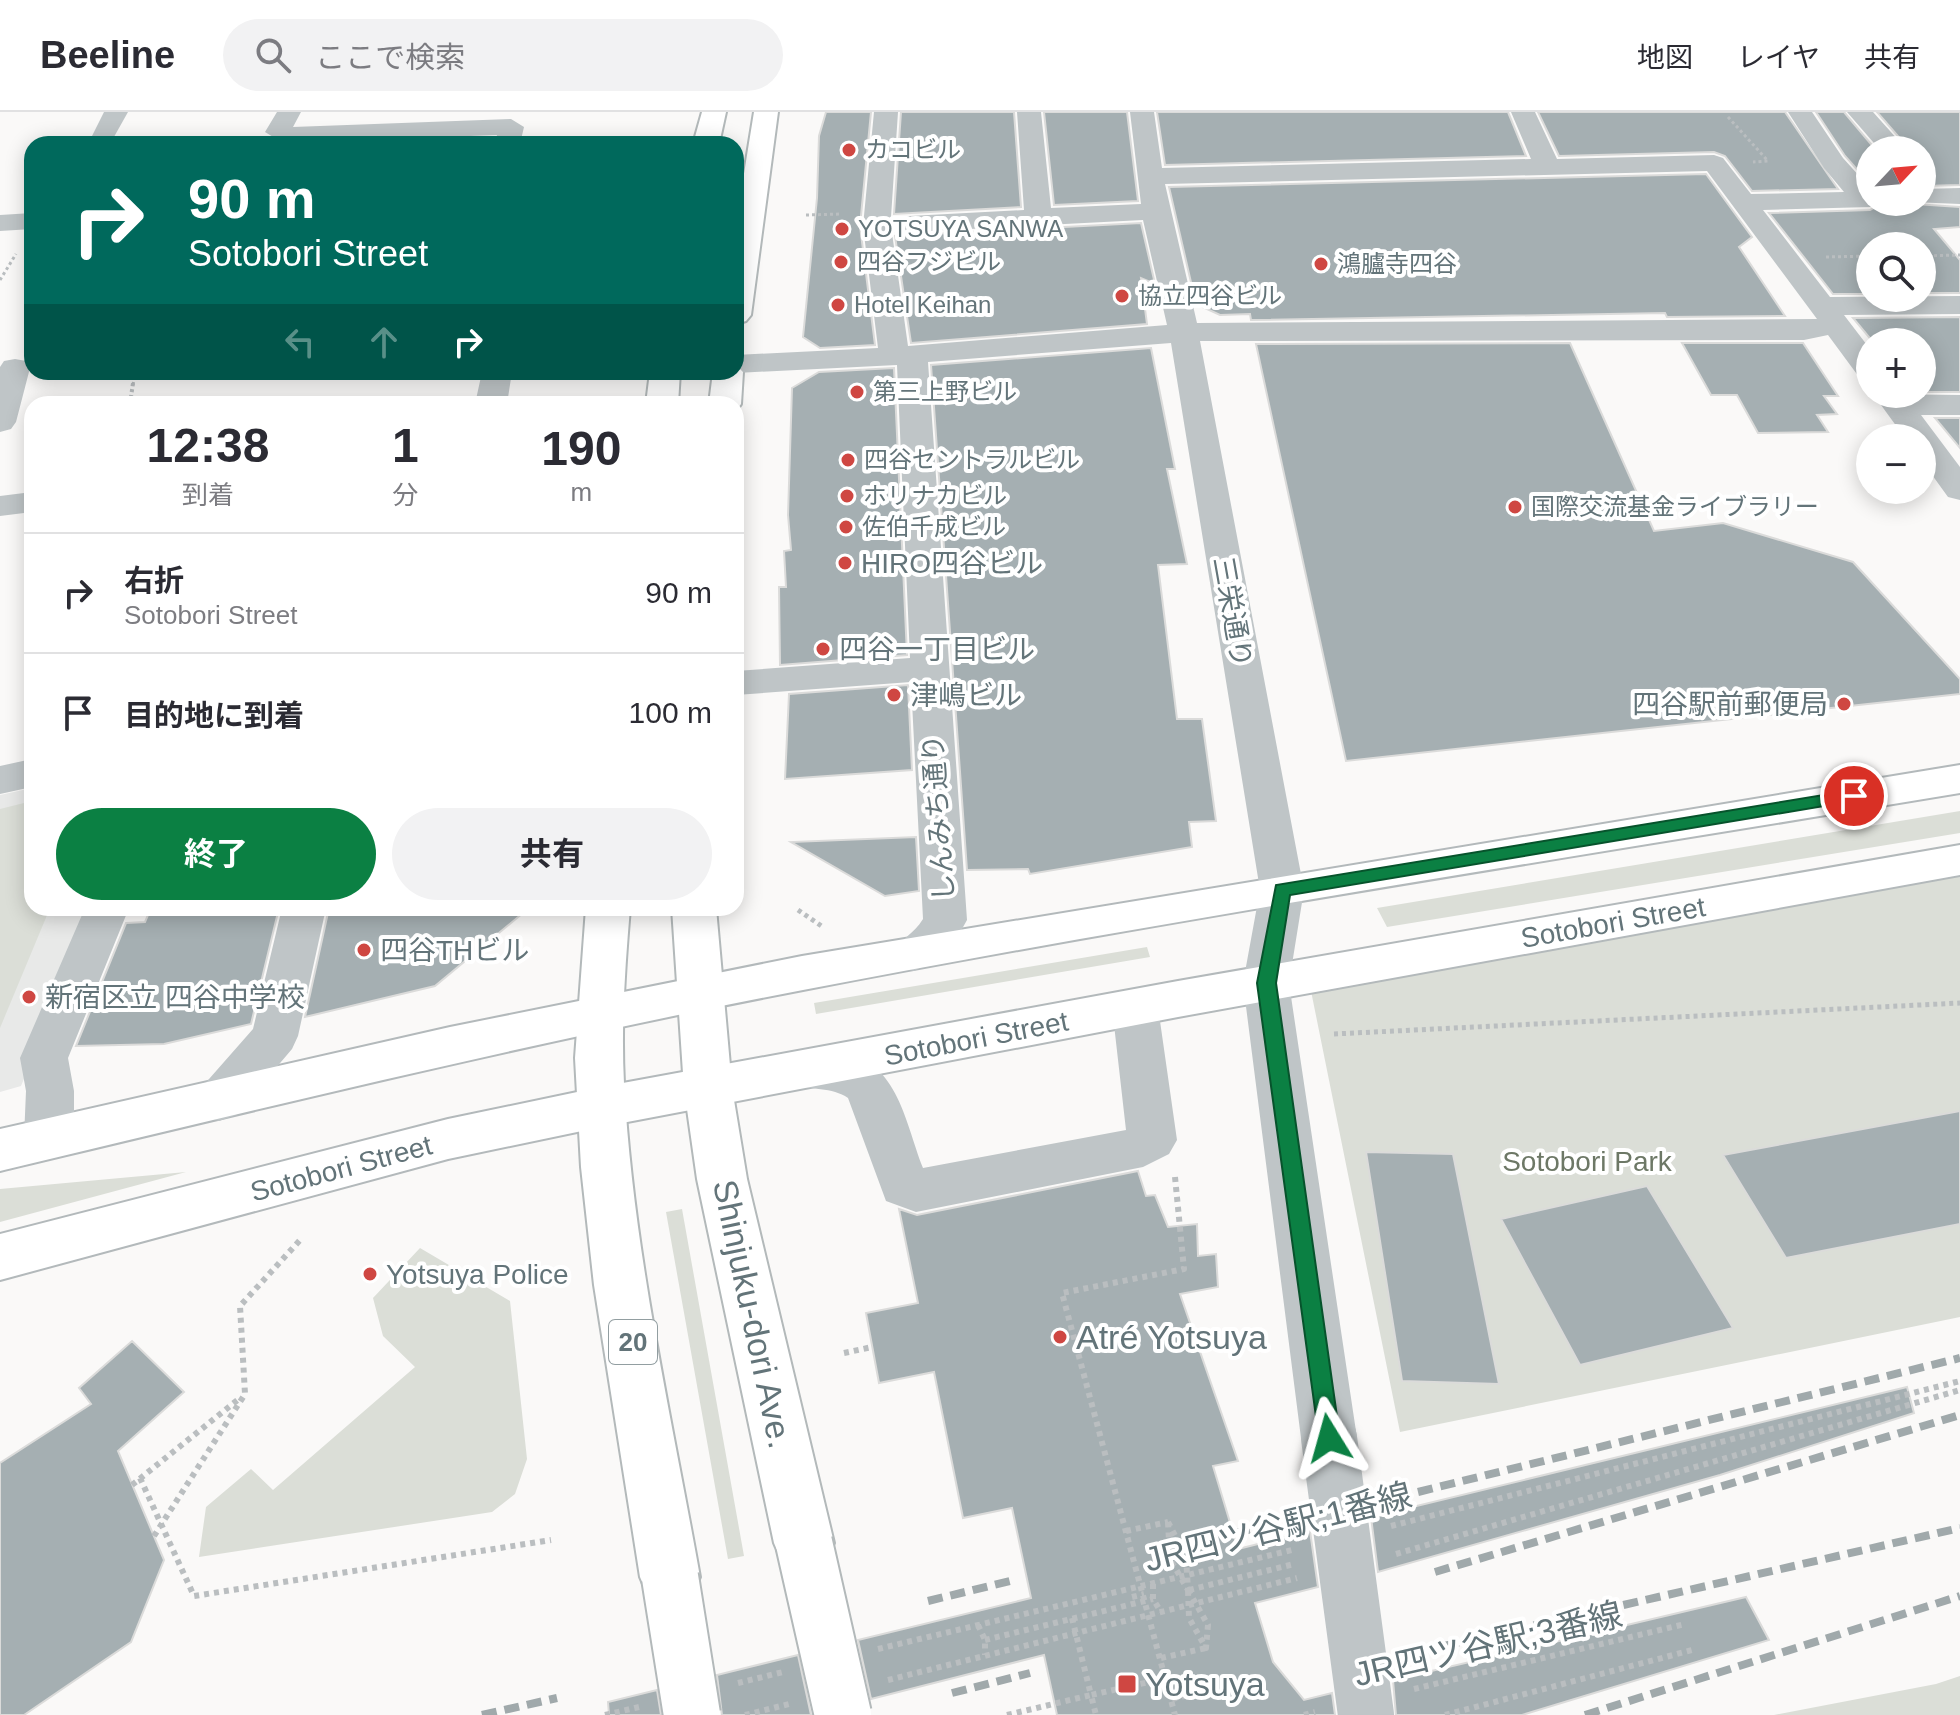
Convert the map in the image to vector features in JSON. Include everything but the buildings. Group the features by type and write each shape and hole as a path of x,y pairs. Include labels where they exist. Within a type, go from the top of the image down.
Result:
{"main road":[{"path":"708,136 714,112"},
{"path":"744,261 766,112"},
{"path":"0,1150 599,1013 700,993 1282,890 1960,779"},
{"name":"Sotobori Street","path":"0,1257 448,1139 601,1107 808,1071 1266,983 1960,860"},
{"name":"20","path":"607,916 599,1013 601,1107 611,1206 691,1701"},
{"name":"Shinjuku-dori Ave.","path":"695,916 708,1088 722,1179 843,1715"}],"street":[{"path":"102,136 116,112"},
{"path":"289,112 278,132 283,135 511,127 509,136"},
{"name":"しんみち通り","path":"886,112 877,226 903,355 929,669 945,920 932,942 914,954"},
{"path":"1029,112 1038,216"},
{"name":"三栄通り","path":"1142,112 1155,211 1184,333 1282,890 1266,983 1365,1705"},
{"path":"1523,112 1547,166"},
{"path":"1800,112 1833,163 1856,187"},
{"path":"1859,112 1881,136"},
{"path":"1151,176 1714,163 1856,352"},
{"path":"1745,202 1856,199"},
{"path":"877,226 1155,211"},
{"path":"0,223 24,222"},
{"path":"744,364 903,355 1184,333 1804,331 1827,315 1960,305"},
{"path":"0,422 16,368"},
{"path":"1936,403 1960,405"},
{"path":"1901,408 1955,474"},
{"path":"0,506 24,503"},
{"path":"744,682 929,669"},
{"path":"0,780 24,775"},
{"path":"49,1138 50,1091 44,1058 104,916"},
{"path":"219,1101 275,1036 302,916"},
{"path":"808,1071 850,1073 868,1087 904,1186 916,1191 946,1186 1143,1147 1152,1140 1135,1007"}],"path":[{"path":"1936,256 1960,255"},
{"path":"798,910 823,927"},
{"path":"1334,1034 1960,1003"},
{"path":"1175,1715 1062,1293 1184,1269 1180,1226"},
{"path":"154,1536 245,1394 240,1306 301,1239"},
{"path":"844,1353 872,1347"},
{"name":"JR四ツ谷駅;1番線","path":"1385,1528 1960,1381"},
{"path":"132,1485 245,1394"},
{"path":"140,1478 194,1596 551,1540"},
{"path":"1126,1531 1168,1522"},
{"path":"1168,1522 1166,1541 1174,1571 1203,1606 1211,1633 1206,1648"},
{"path":"1168,1522 1181,1538 1191,1567 1186,1610 1195,1636 1206,1648"},
{"name":"JR四ツ谷駅;1番線","path":"872,1651 1301,1548"},
{"path":"1189,1590 1302,1562"},
{"path":"1153,1584 1153,1599 1161,1612"},
{"path":"1132,1597 1144,1594"},
{"path":"985,1640 1153,1599"},
{"path":"1072,1618 1096,1715"},
{"name":"JR四ツ谷駅;3番線","path":"1304,1715 1365,1705 1685,1624"},
{"path":"978,1625 985,1640 985,1655"},
{"path":"1161,1658 1206,1648"},
{"path":"1445,1715 1696,1649"},
{"path":"605,1715 691,1701 796,1669"},
{"path":"1007,1715 1167,1678"},
{"path":"1172,1699 1209,1690"}],"shaded area":[{"name":"新宿区立 四谷中学校","path":"24,790 24,916 92,916 21,1086 0,1092 0,795"}],"green space":[{"path":"24,803 24,916 47,916 0,1028 0,809"},
{"path":"1960,811 1960,833 1387,927 1377,908"},
{"name":"Sotobori Park","path":"1960,862 1960,1317 1400,1432 1309,981"},
{"path":"1147,947 1150,957 816,1014 814,1003"},
{"path":"186,1172 0,1222 0,1189"},
{"path":"682,1209 744,1556 728,1559 666,1212"},
{"path":"420,1248 510,1301 527,1459 515,1494 492,1512 199,1557 206,1507 251,1469 273,1490 415,1367 383,1336 373,1298"},
{"path":"1960,1676 1960,1715 1774,1715 1936,1684"}],"railway":[{"path":"1418,1492 1960,1358"},
{"path":"1435,1572 1960,1415"},
{"path":"1235,1533 1265,1526"},
{"path":"1444,1646 1960,1528"},
{"path":"928,1601 1010,1581"},
{"path":"1585,1715 1960,1596"},
{"path":"952,1693 1030,1673"},
{"path":"482,1715 557,1698"}],"place":[{"name":"カコビル","path":"849,150"},
{"name":"YOTSUYA SANWA","path":"842,229"},
{"name":"四谷フジビル","path":"841,262"},
{"name":"鴻臚寺四谷","path":"1321,264"},
{"name":"協立四谷ビル","path":"1122,296"},
{"name":"Hotel Keihan","path":"838,305"},
{"name":"第三上野ビル","path":"857,392"},
{"name":"四谷セントラルビル","path":"848,460"},
{"name":"ホリナカビル","path":"847,496"},
{"name":"国際交流基金ライブラリー","path":"1515,507"},
{"name":"佐伯千成ビル","path":"846,527"},
{"name":"HIRO四谷ビル","path":"845,563"},
{"name":"四谷一丁目ビル","path":"823,649"},
{"name":"津嶋ビル","path":"894,695"},
{"name":"四谷駅前郵便局","path":"1844,704"},
{"name":"四谷THビル","path":"364,950"},
{"name":"新宿区立 四谷中学校","path":"29,997"},
{"name":"Yotsuya Police","path":"370,1274"},
{"name":"Atré Yotsuya","path":"1060,1337"},
{"name":"Yotsuya","path":"1127,1684"}],"route":[{"path":"1329,1438 1266,983 1282,890 1854,796"}]}
